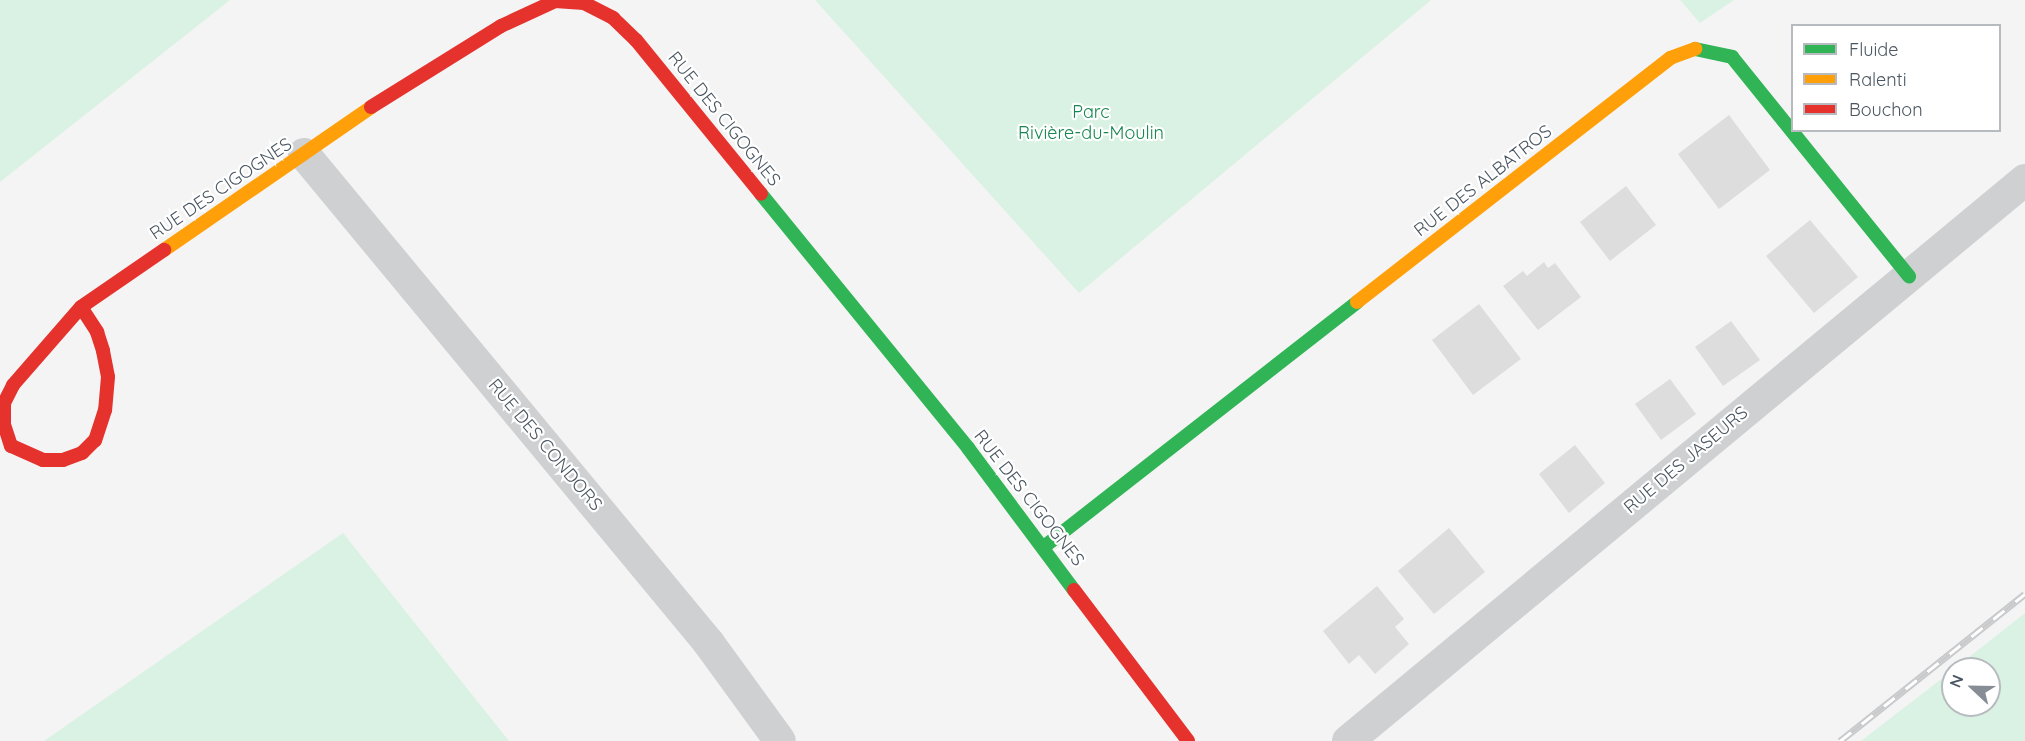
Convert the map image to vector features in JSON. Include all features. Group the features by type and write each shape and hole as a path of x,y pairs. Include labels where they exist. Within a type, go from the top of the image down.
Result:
{"street":[{"name":"RUE DES CIGOGNES","path":"81,307 97,332 103,351 108,377 105,410 95,440 82,453 63,460 43,460 11,446 4,424 4,403 13,385 81,307 400,87 501,26 555,1 584,3 613,18 636,40 1045,546 1188,741"},
{"name":"RUE DES ALBATROS","path":"1045,546 1670,58 1696,49 1732,57 1791,130"},
{"name":"RUE DES ALBATROS","path":"1793,132 1909,276"},
{"name":"RUE DES CONDORS","path":"304,154 708,642 780,741"},
{"name":"RUE DES JASEURS","path":"1348,741 2025,180"}],"green space":[{"path":"0,0 230,0 0,182"},
{"name":"Parc Rivière-du-Moulin","path":"815,0 1431,0 1079,293"},
{"path":"1680,0 1734,0 1700,23"},
{"path":"343,533 509,741 44,741"},
{"path":"2025,613 2025,741 1861,741 1941,679 1941,717 2001,717 2001,657 1969,657"}],"building":[{"path":"1729,115 1770,170 1719,209 1678,154"},
{"path":"1626,186 1656,225 1610,261 1580,222"},
{"path":"1810,220 1858,277 1814,313 1766,256"},
{"path":"1544,262 1548,268 1555,263 1581,297 1538,330 1503,286 1523,271 1527,276"},
{"path":"1479,304 1521,359 1473,395 1432,340"},
{"path":"1731,321 1760,360 1723,386 1695,347"},
{"path":"1670,379 1696,414 1661,440 1635,404"},
{"path":"1575,445 1605,483 1569,513 1539,474"},
{"path":"1449,528 1485,572 1434,614 1398,571"},
{"path":"1377,586 1404,619 1395,627 1409,644 1375,674 1359,655 1349,664 1323,631"}],"railway":[{"path":"1840,741 2025,594"}],"traffic: fast":[{"path":"1695,49 1732,57 1791,130"},
{"path":"1793,132 1909,276"},
{"path":"761,194 968,448 1074,590"},
{"path":"1045,546 1357,302"}],"traffic: slow":[{"path":"1357,302 1670,58 1695,49"},
{"path":"164,250 371,107"}],"traffic: jam":[{"path":"371,107 501,26 555,1 584,3 613,18 636,40 761,194"},
{"path":"81,307 97,332 103,351 108,377 105,410 95,440 82,453 63,460 43,460 11,446 4,425 4,403 13,385 81,307 164,250"},
{"path":"1074,590 1188,741"}]}
